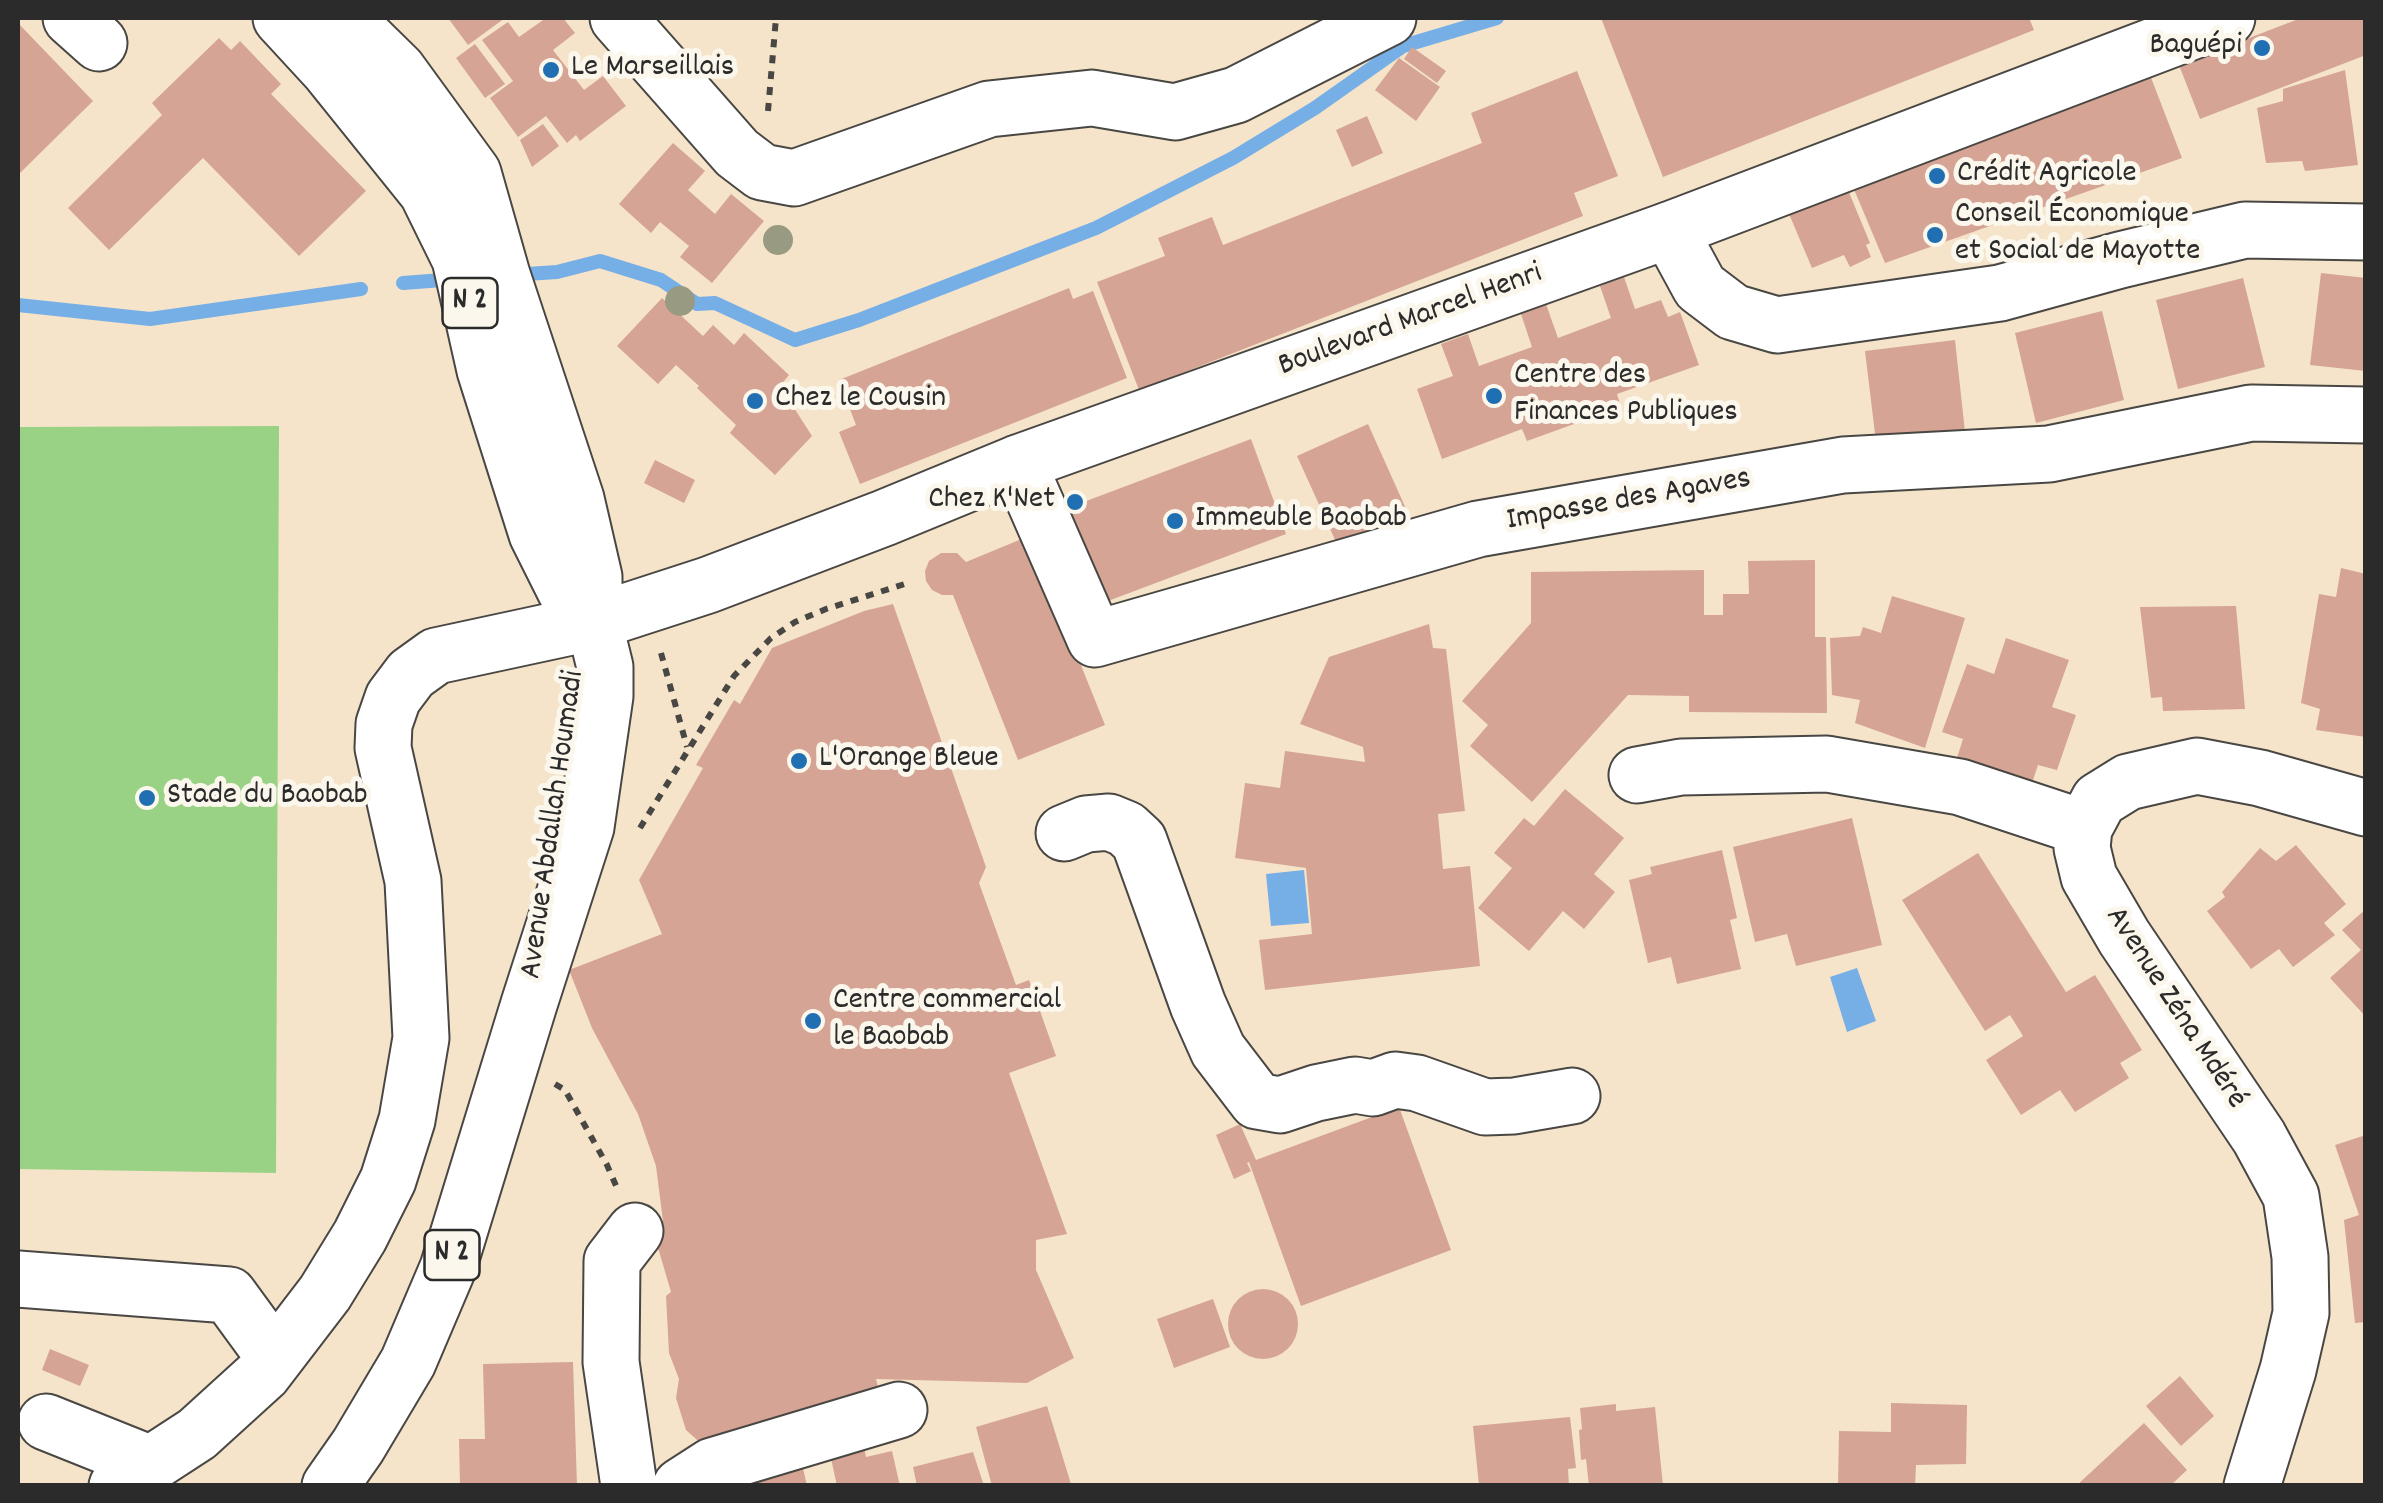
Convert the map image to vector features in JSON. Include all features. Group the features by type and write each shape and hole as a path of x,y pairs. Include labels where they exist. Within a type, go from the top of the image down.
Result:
{"street":[{"name":"N 2","path":"281,18 328,69 427,192 460,258 485,370 537,534 566,592 594,622 605,667 605,696 586,827 448,1268 408,1362 330,1486"},
{"path":"345,18 398,70 473,173 502,276 576,499 594,577 594,622"},
{"path":"618,18 737,153 762,172 794,178 990,108 1092,98 1175,112 1236,95 1388,18"},
{"name":"Boulevard Marcel Henri","path":"134,1475 197,1434 263,1374 325,1292 360,1236 388,1180 408,1120 421,1038 413,881 383,748 384,724 393,698 410,674 436,656 594,622 708,585 1018,464 1669,230 2226,18"},
{"path":"1669,230 1700,287 1733,312 1777,325 2000,293 2245,230 2366,232"},
{"name":"Impasse des Agaves","path":"1018,464 1095,639 1478,528 1843,465 2048,454 2251,413 2366,415"},
{"path":"1636,776 1682,766 1826,764 1960,787 2084,828 2099,800 2128,782 2197,766 2260,778 2366,808"},
{"path":"1064,833 1086,824 1109,822 1126,829 1139,841 1218,1050 1256,1101 1280,1105 1316,1093 1354,1085 1373,1088 1396,1080 1485,1108 1572,1096"},
{"name":"Avenue Zéna Mdéré","path":"2084,828 2082,848 2089,876 2124,938 2259,1137 2292,1196 2300,1258 2300,1313 2288,1370 2252,1486"},
{"path":"629,1486 610,1362 612,1261 636,1231"},
{"path":"18,1279 230,1294 275,1358"},
{"path":"681,1486 712,1466 899,1410"},
{"path":"46,1422 134,1475"}],"path":[{"path":"762,172 776,18"},
{"path":"636,834 734,676 771,638 826,609 911,582"},
{"path":"551,1082 564,1090 607,1164 636,1231"}],"green space":[{"name":"Stade du Baobab","path":"279,426 276,1173 18,1169 18,427"}],"water":[{"path":"1304,870 1309,923 1271,926 1266,874"},
{"path":"1857,968 1876,1021 1847,1032 1830,977"}],"building":[{"path":"448,18 505,18 468,45"},
{"path":"546,18 563,18 575,33 553,50 584,90 603,76 626,106 580,141 576,135 567,143 546,116 518,137 490,98 513,81 482,40 508,22 519,37"},
{"path":"1601,18 2029,18 2034,30 1663,177"},
{"path":"2301,18 2366,18 2366,55 2200,119 2179,65"},
{"path":"18,23 93,101 18,175"},
{"path":"219,38 231,50 240,41 281,84 271,94 366,191 299,256 203,158 109,250 68,208 162,115 152,103"},
{"path":"475,44 505,84 485,98 456,58"},
{"path":"1412,47 1446,71 1437,83 1404,59"},
{"path":"1399,58 1440,87 1416,121 1375,90"},
{"path":"2345,70 2358,165 2305,171 2302,161 2266,163 2257,108 2283,101 2283,89"},
{"path":"1577,71 1618,176 1574,193 1583,216 1139,390 1097,282 1165,256 1158,238 1212,217 1223,245 1482,143 1471,113"},
{"path":"2150,75 2182,158 1885,263 1853,187"},
{"path":"1367,116 1383,153 1352,167 1336,130"},
{"path":"543,124 559,146 532,167 520,140"},
{"path":"673,143 705,171 688,190 715,214 731,194 764,221 712,283 680,257 689,246 660,222 651,233 619,204"},
{"path":"1848,190 1870,243 1866,245 1871,257 1850,267 1844,255 1812,268 1789,214"},
{"path":"2321,273 2366,278 2366,371 2310,365"},
{"path":"1624,277 1635,309 1661,300 1668,317 1680,312 1699,365 1617,394 1621,407 1527,441 1522,429 1442,459 1417,389 1453,376 1441,344 1468,334 1479,366 1532,347 1521,314 1546,304 1558,338 1611,318 1600,286"},
{"path":"2243,278 2265,367 2178,389 2156,300"},
{"path":"1069,288 1073,299 1093,291 1127,378 860,484 839,432 856,425 839,380"},
{"path":"662,298 703,336 713,325 734,345 744,333 789,375 780,386 812,436 775,475 730,433 736,425 676,365 658,384 617,346"},
{"path":"2102,311 2124,400 2036,423 2015,333"},
{"path":"1955,340 1965,432 1876,442 1865,351"},
{"path":"1368,424 1411,520 1341,553 1297,456"},
{"name":"Immeuble Baobab","path":"1251,439 1286,534 1100,604 1065,509"},
{"path":"655,460 695,480 684,503 644,483"},
{"path":"1029,536 1105,725 1018,760 953,595 932,590 925,571 929,561 941,553 957,553 966,562"},
{"path":"1815,560 1815,637 1826,637 1827,713 1689,712 1689,696 1628,695 1532,802 1470,746 1488,725 1462,701 1531,623 1531,572 1704,570 1704,615 1723,615 1723,594 1749,594 1748,561"},
{"path":"2341,568 2366,574 2366,737 2316,730 2320,709 2301,703 2319,594 2336,597"},
{"path":"1892,596 1965,618 1925,748 1855,723 1860,700 1832,695 1830,638 1860,636 1863,627 1881,633"},
{"path":"893,604 986,867 979,883 1016,985 1029,980 1056,1056 1009,1073 1067,1234 1036,1240 1036,1270 1074,1358 1027,1383 876,1379 880,1395 705,1447 686,1430 676,1398 679,1379 669,1353 666,1296 671,1292 654,1234 664,1229 656,1166 638,1114 592,1028 569,970 662,934 639,880 703,768 696,765 734,700 740,704 772,648 864,611"},
{"path":"2236,606 2245,709 2163,711 2162,697 2151,698 2140,607"},
{"path":"1429,624 1433,648 1446,649 1465,811 1438,814 1443,869 1470,866 1480,966 1265,990 1259,940 1312,934 1306,868 1235,858 1245,783 1280,788 1285,751 1365,762 1363,747 1300,724 1329,657"},
{"path":"2006,638 2069,660 2052,707 2076,715 2057,770 2038,765 2032,783 1957,758 1963,739 1942,732 1967,664 1994,674"},
{"path":"1565,789 1624,838 1594,874 1615,892 1584,929 1563,911 1529,951 1478,908 1512,868 1494,853 1524,818 1534,826"},
{"path":"1852,818 1882,945 1796,966 1787,934 1755,942 1733,847"},
{"path":"2296,845 2346,904 2324,923 2335,935 2293,967 2279,949 2251,969 2207,911 2225,897 2222,892 2260,848 2276,861"},
{"path":"1722,850 1737,918 1730,920 1741,969 1677,984 1671,957 1648,963 1629,880 1652,874 1650,867"},
{"path":"1978,853 2066,992 2095,975 2142,1050 2120,1063 2129,1078 2075,1112 2060,1090 2021,1115 1986,1060 2023,1036 2010,1015 1985,1031 1902,900"},
{"path":"2366,909 2366,1017 2330,978 2361,950 2342,930"},
{"path":"1399,1107 1451,1250 1301,1306 1249,1162 1251,1171 1234,1179 1216,1135 1240,1124 1256,1160"},
{"path":"2366,1135 2366,1322 2355,1323 2344,1220 2359,1215 2335,1145"},
{"path":"1263,1289 1288,1299 1298,1324 1288,1349 1263,1359 1238,1349 1228,1324 1238,1299"},
{"path":"1213,1299 1230,1347 1174,1368 1157,1319"},
{"path":"50,1349 89,1365 80,1386 42,1370"},
{"path":"573,1362 577,1486 460,1486 459,1439 485,1439 483,1364"},
{"path":"2180,1376 2214,1416 2181,1446 2146,1406"},
{"path":"1891,1403 1967,1405 1966,1464 1916,1465 1915,1486 1838,1486 1839,1431 1891,1432"},
{"path":"1616,1404 1616,1411 1655,1407 1663,1486 1589,1486 1586,1459 1581,1460 1580,1408"},
{"path":"1047,1406 1071,1484 992,1486 976,1427"},
{"path":"1570,1417 1576,1468 1568,1469 1569,1486 1479,1486 1473,1426"},
{"path":"2144,1423 2187,1470 2170,1486 2076,1486"},
{"path":"863,1441 866,1457 892,1451 900,1486 837,1486 829,1449"},
{"path":"973,1452 984,1486 917,1486 913,1467"},
{"path":"801,1459 807,1486 751,1486 748,1472"}],"waterway":[{"path":"512,275 557,272 600,261 661,280 697,304 715,303 795,340 859,320 1096,228 1233,158 1315,108 1403,46 1497,18"},
{"path":"403,283 456,279"},
{"path":"18,305 150,319 361,289"}],"place":[{"name":"Baguépi","path":"2262,48"},
{"name":"Le Marseillais","path":"551,70"},
{"name":"Crédit Agricole","path":"1937,176"},
{"name":"Conseil Économique et Social de Mayotte","path":"1935,235"},
{"name":"Centre des Finances Publiques","path":"1494,396"},
{"name":"Chez le Cousin","path":"755,401"},
{"name":"Chez K'Net","path":"1075,502"},
{"name":"Immeuble Baobab","path":"1175,521"},
{"name":"L'Orange Bleue","path":"799,761"},
{"name":"Stade du Baobab","path":"147,798"},
{"name":"Centre commercial le Baobab","path":"813,1021"}]}
